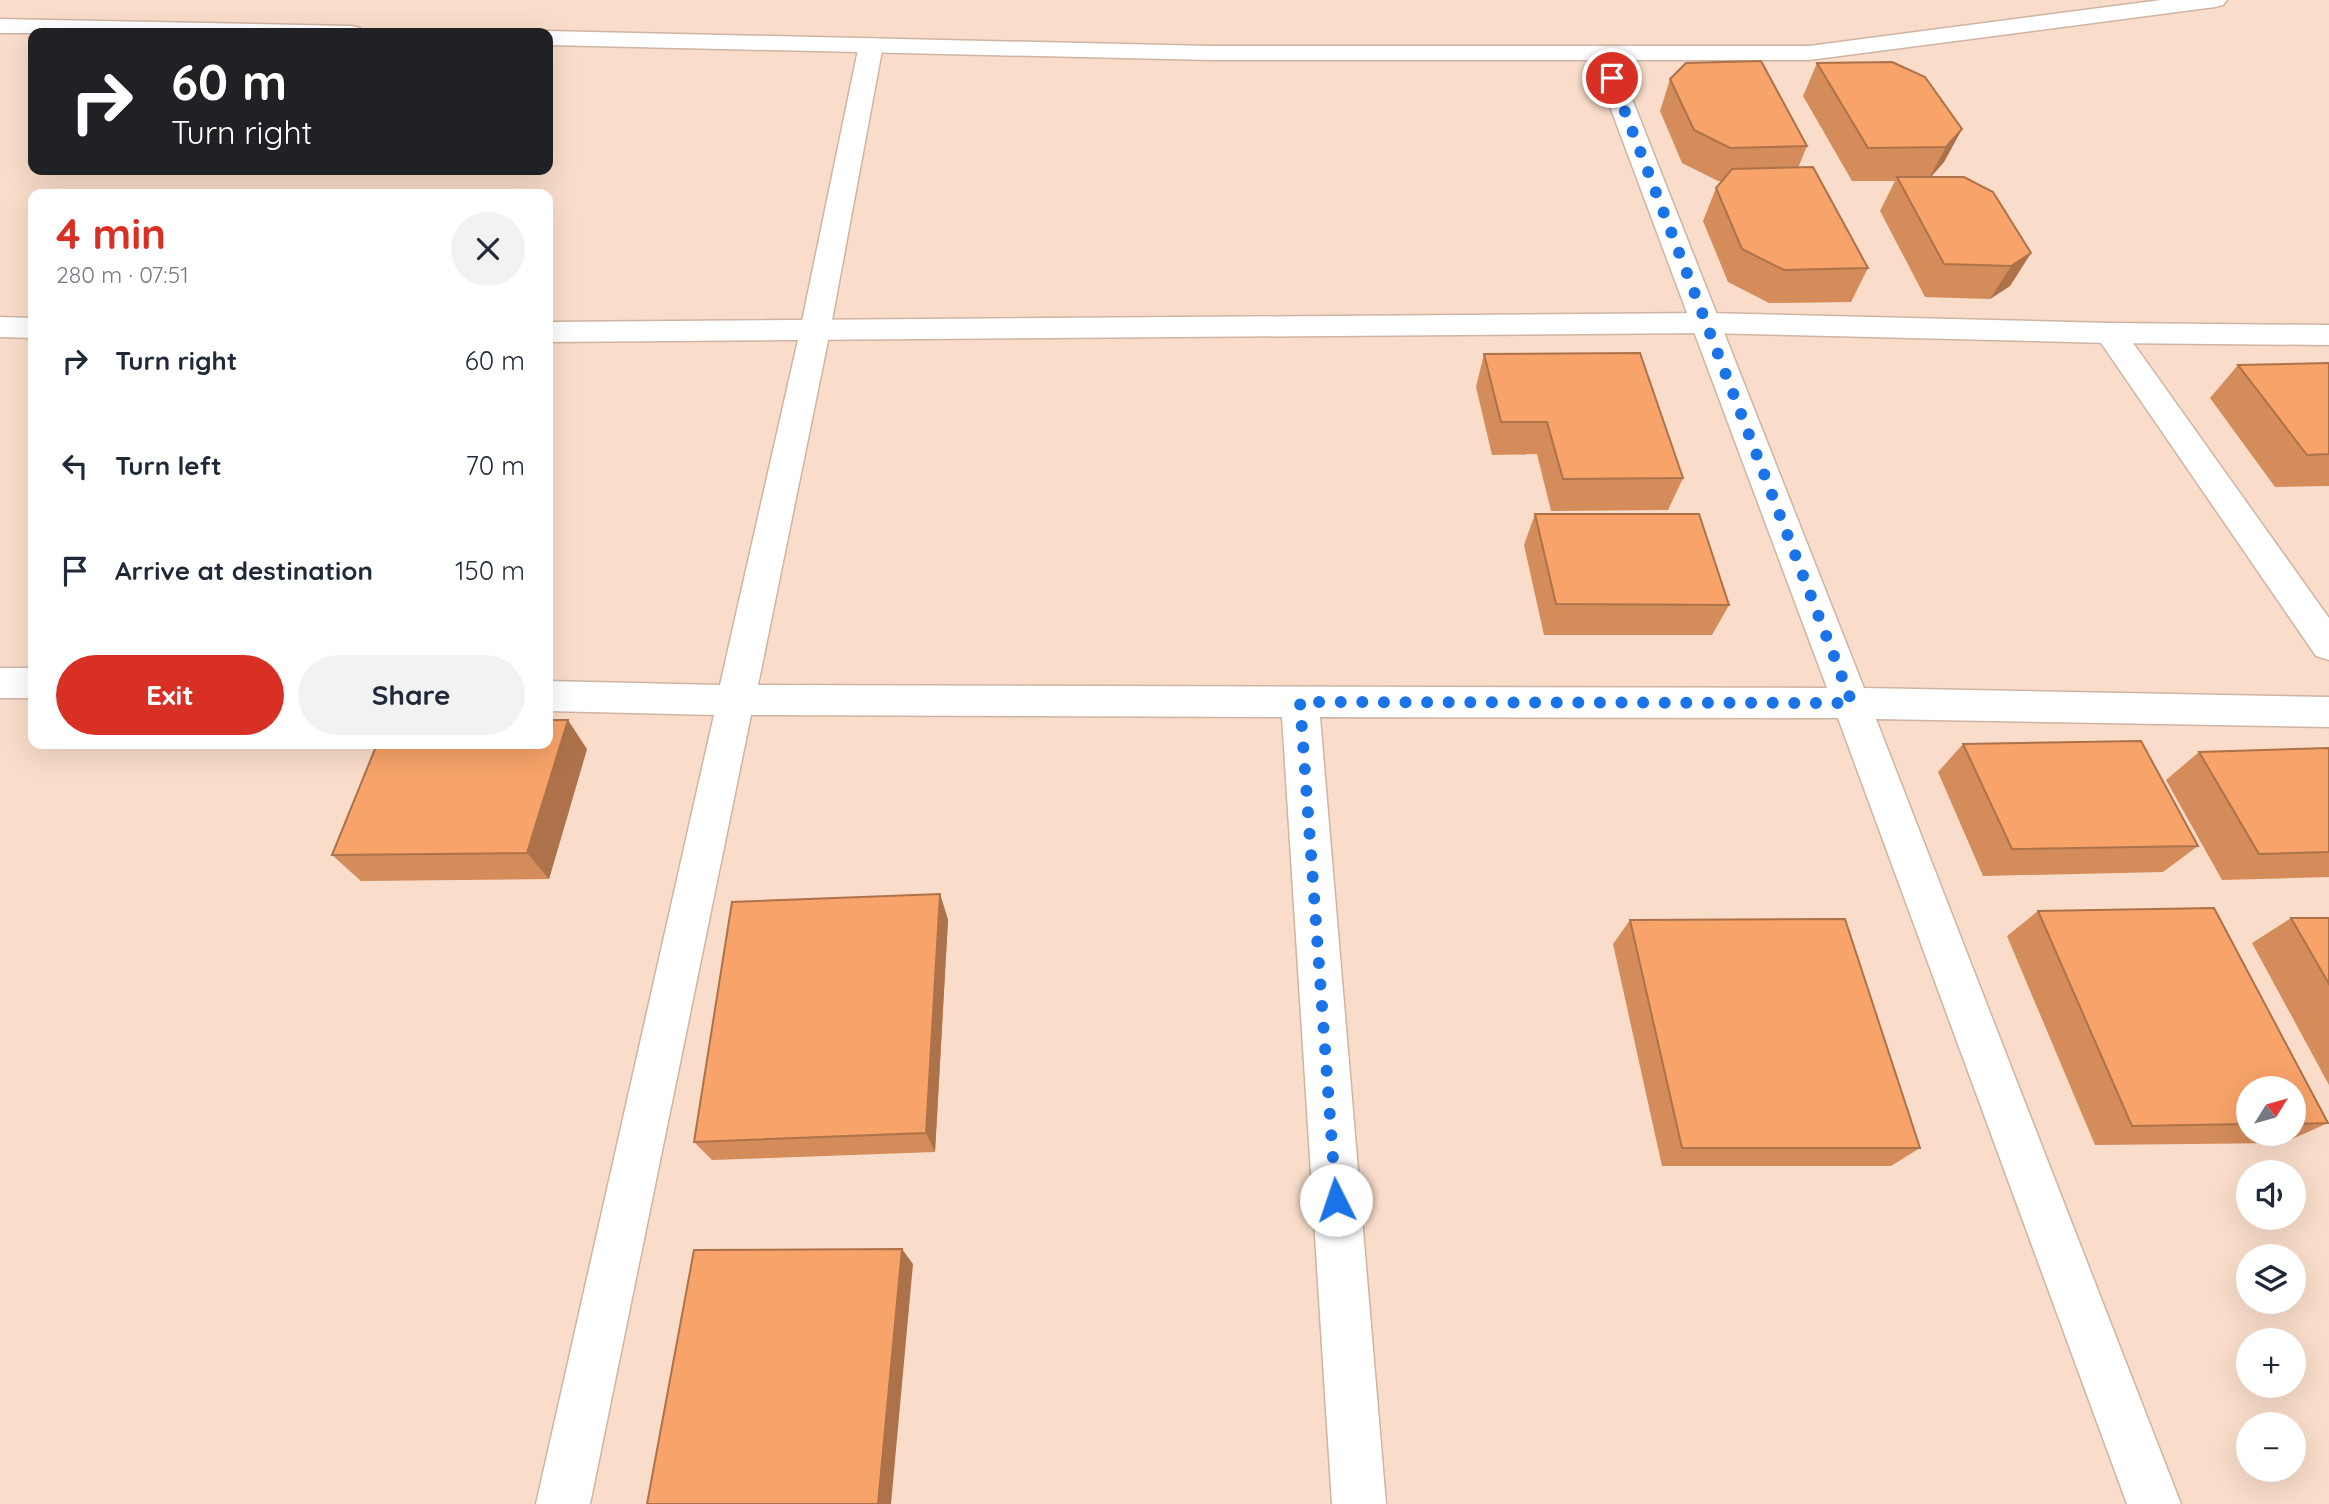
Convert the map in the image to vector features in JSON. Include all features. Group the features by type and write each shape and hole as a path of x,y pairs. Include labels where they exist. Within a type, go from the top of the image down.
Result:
{"street":[{"path":"553,38 1225,53 1809,53 2215,0"},
{"path":"0,26 101,28"},
{"path":"563,1504 815,331 871,45"},
{"path":"1602,53 1852,703 2154,1504"},
{"path":"553,332 1706,323 2110,333 2329,335"},
{"path":"0,327 28,328"},
{"path":"2110,333 2329,646"},
{"path":"0,683 28,683"},
{"path":"553,696 736,700 1852,703 2329,712"},
{"path":"1300,702 1359,1504"}],"building":[{"path":"1761,61 1807,146 1730,148 1694,130 1670,79 1686,63"},
{"path":"1892,62 1925,77 1962,129 1946,147 1868,148 1817,63"},
{"path":"1813,167 1868,268 1784,270 1742,249 1716,188 1732,169"},
{"path":"1897,177 1964,177 1993,192 2031,253 2011,266 1944,264"},
{"path":"1640,353 1683,478 1563,479 1547,422 1501,422 1484,354"},
{"path":"2329,363 2329,454 2307,455 2238,365"},
{"path":"1535,514 1699,514 1729,605 1556,604"},
{"path":"553,720 568,720 527,853 332,855 375,749 553,749"},
{"path":"2141,741 2198,846 2012,849 1963,744"},
{"path":"2329,748 2329,852 2259,854 2199,752"},
{"path":"940,894 926,1133 694,1142 732,902"},
{"path":"2214,908 2303,1076 2236,1076 2236,1124 2132,1126 2038,911"},
{"path":"2291,918 2329,918 2329,984"},
{"path":"1845,919 1920,1148 1682,1148 1630,920"},
{"path":"2306,1082 2328,1123 2306,1124"},
{"path":"902,1249 878,1504 647,1504 694,1250"}],"route":[{"path":"1336,1200 1300,702 1852,703 1612,78"}]}
